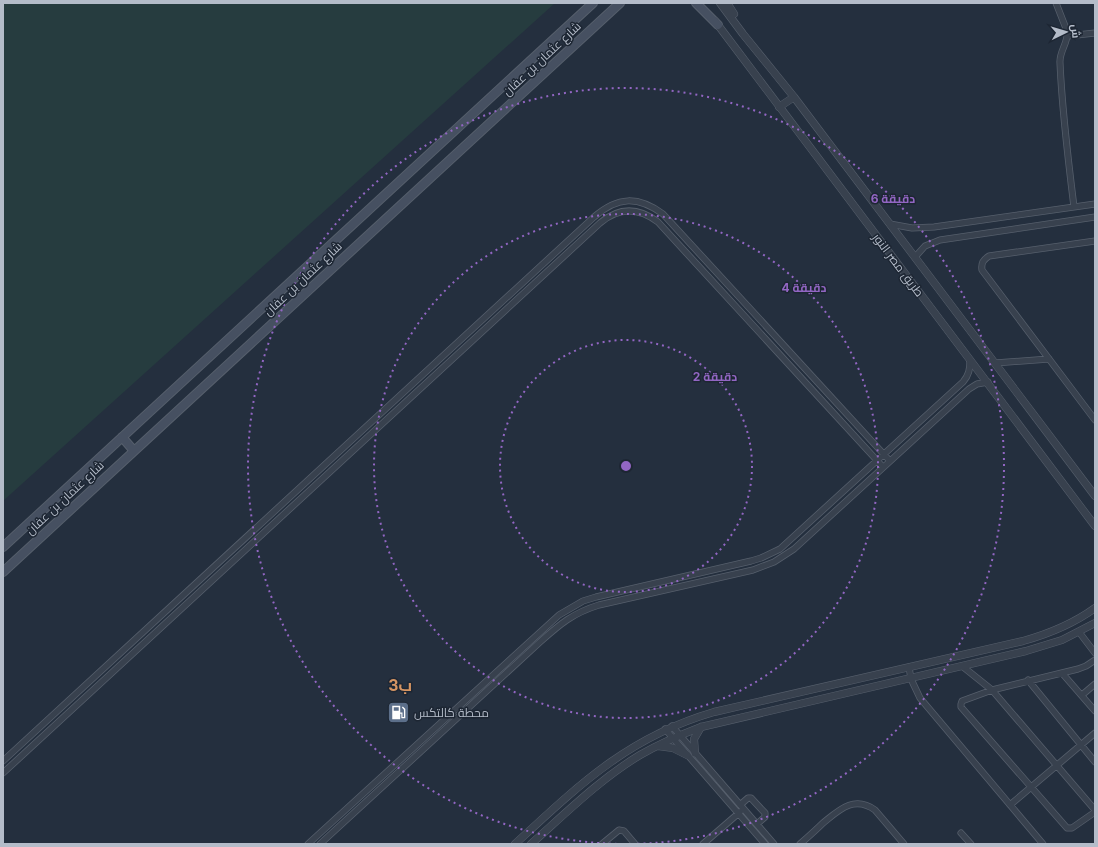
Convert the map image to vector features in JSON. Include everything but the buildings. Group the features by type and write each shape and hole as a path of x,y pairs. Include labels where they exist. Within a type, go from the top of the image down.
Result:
{"main road":[{"name":"شارع عثمان بن عفان","path":"3,547 593,3"},
{"name":"شارع عثمان بن عفان","path":"3,572 620,3"},
{"path":"696,3 718,25"},
{"path":"122,437 134,451"}],"street":[{"name":"طريق مصر النور","path":"701,3 1095,526"},
{"name":"طريق مصر النور","path":"720,3 890,224 1095,496"},
{"path":"727,3 737,19 743,34"},
{"path":"1056,3 1068,36 1060,58 1061,100 1074,207"},
{"path":"1068,36 1095,33"},
{"path":"779,107 794,98"},
{"path":"3,761 594,217 609,206 617,203 633,201 641,202 650,205 663,214 890,461"},
{"path":"890,224 912,228 934,227 1095,204"},
{"path":"3,773 600,223 608,216 618,212 628,210 639,212 658,222 883,467"},
{"path":"915,257 925,246 940,240 1095,218"},
{"path":"1095,241 994,255 984,259 981,264 982,270 1095,420"},
{"path":"995,363 1049,358"},
{"path":"308,844 559,615 583,601 750,561 770,554 788,543 963,382 969,374 970,359"},
{"path":"320,844 540,642 566,620 587,609 599,605 753,570 774,562 794,549 973,386 988,382"},
{"path":"515,844 578,786 603,767 633,747 672,726 714,712 1023,641 1046,634 1079,618 1095,608"},
{"path":"531,844 609,776 640,755 676,736 701,727 1026,651 1062,640 1095,623"},
{"path":"1079,632 1095,653"},
{"path":"962,666 992,690 1095,811 1072,828 1066,828 960,704 962,701 992,690 1028,680 1062,673 1086,666 1095,660"},
{"path":"909,667 911,679 920,698 1043,844"},
{"path":"1062,673 1095,711"},
{"path":"1028,680 1095,762"},
{"path":"1082,695 1095,684"},
{"path":"672,726 687,755 765,844"},
{"path":"695,753 694,739 701,727"},
{"path":"665,730 676,736 695,753 774,844"},
{"path":"1010,804 1095,733"},
{"path":"656,746 672,748 687,755"},
{"path":"703,844 738,813 750,798 765,813 765,817 757,824"},
{"path":"800,844 840,809 849,805 858,804 871,807 875,810 904,844"},
{"path":"602,844 619,830 624,831 635,844"},
{"path":"962,833 971,844"}],"green space":[{"path":"3,3 555,3 3,501"}],"place":[{"name":"محطة كالتكس","path":"399,713"}],"district":[{"name":"ب3","path":"400,685"}]}
